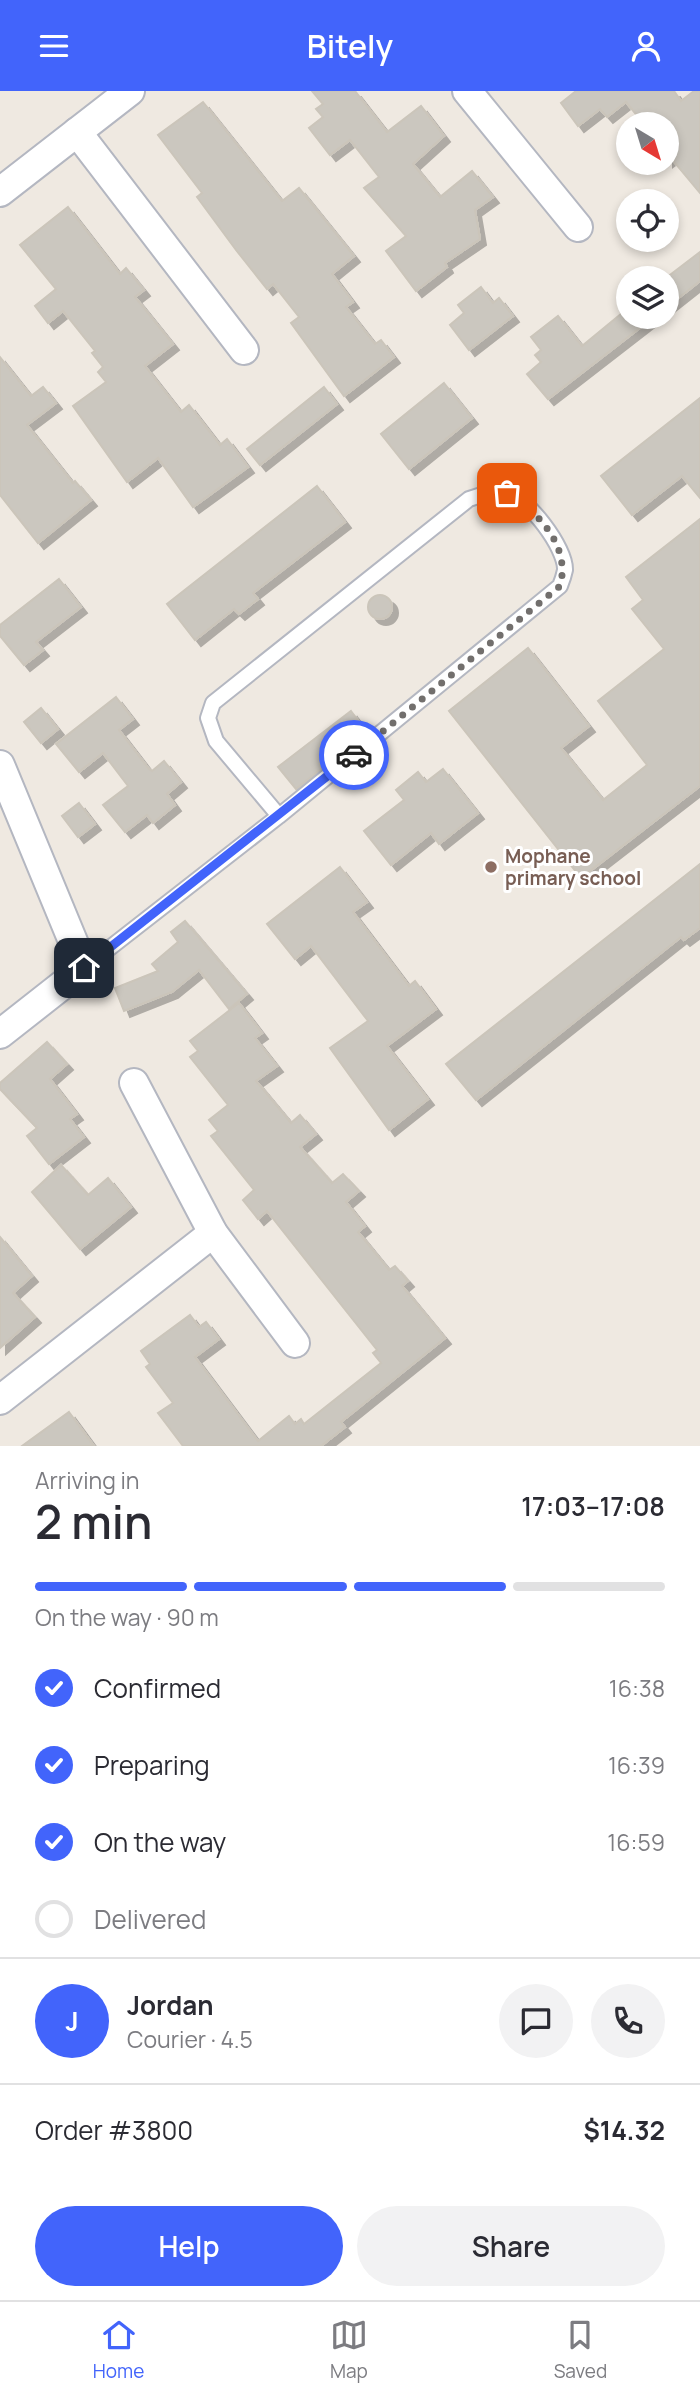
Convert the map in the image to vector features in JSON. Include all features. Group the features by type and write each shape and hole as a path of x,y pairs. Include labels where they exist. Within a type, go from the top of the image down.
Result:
{"street":[{"path":"0,192 130,91"},
{"path":"467,91 578,227"},
{"path":"77,132 244,350"},
{"path":"0,765 84,968 0,1034"},
{"path":"134,1083 213,1233 295,1343"},
{"path":"0,1400 213,1233"}],"lane":[{"path":"84,968 279,816 560,586 565,569 559,545 526,504 507,493 486,493 469,499 213,703 208,718 216,741 279,816"}],"building":[{"path":"312,91 355,91 387,132 421,106 444,136 413,164 440,197 472,171 493,197 475,210 480,239 445,263 447,267 416,291 386,251 406,236 364,188 379,177 350,140 330,155 309,128 323,117 316,109 323,104"},
{"path":"576,91 674,91 681,101 694,91 700,91 700,193 679,168 679,112 634,112 626,102 607,117 600,109 578,126 561,103"},
{"path":"203,102 282,201 299,188 354,256 332,274 353,302 346,307 375,344 381,340 394,357 344,396 291,323 299,317 273,284 267,289 236,250 197,197 202,193 158,135"},
{"path":"68,207 120,274 126,268 144,290 135,297 173,344 145,366 181,412 189,405 220,445 227,439 248,467 193,507 158,458 127,482 73,406 106,382 98,372 103,367 92,353 95,351 63,311 48,323 35,306 56,289 20,245"},
{"path":"700,252 700,281 679,298 679,268"},
{"path":"481,287 493,303 499,298 513,316 469,350 450,325 464,313 458,305"},
{"path":"558,316 582,346 616,318 616,329 638,329 548,399 527,374 541,362 535,355 541,350 531,337"},
{"path":"0,357 31,396 43,387 56,403 27,425 73,483 75,481 91,500 38,543 0,495"},
{"path":"444,383 472,418 409,469 381,434"},
{"path":"324,387 337,404 260,465 247,449"},
{"path":"700,398 700,498 682,476 632,515 601,476"},
{"path":"317,486 345,522 253,593 258,599 239,614 234,609 195,640 167,604"},
{"path":"700,519 700,786 581,878 449,711 528,648 589,726 561,748 603,800 647,765 598,701 664,649 632,609 643,600 626,577"},
{"path":"59,579 81,607 36,642 43,650 24,665 0,636 0,625"},
{"path":"380,595 389,598 392,607 389,616 380,619 371,616 368,607 371,598"},
{"path":"116,697 133,719 119,730 149,769 152,771 164,761 181,782 167,794 175,805 153,823 147,815 125,832 103,805 128,786 103,753 79,772 56,744"},
{"path":"41,708 58,729 41,743 24,722"},
{"path":"351,711 367,732 296,789 278,767"},
{"path":"443,769 478,813 439,844 431,833 391,865 364,831 404,800 396,790 418,772 426,782"},
{"path":"79,803 95,824 78,837 62,816"},
{"path":"700,864 700,928 684,940 681,937 476,1100 446,1064"},
{"path":"340,867 367,902 353,912 409,986 415,981 436,1009 387,1046 428,1099 389,1130 330,1048 368,1021 311,946 295,959 267,924"},
{"path":"185,921 247,994 229,1009 199,970 172,992 124,1011 115,988 158,971 152,964 178,942 171,932"},
{"path":"239,1003 262,1033 255,1038 277,1066 256,1081 291,1123 300,1115 316,1134 300,1147 332,1183 343,1174 359,1191 346,1202 365,1226 358,1232 389,1270 395,1266 408,1281 402,1286 445,1338 341,1422 345,1427 321,1446 183,1446 158,1413 173,1403 146,1367 150,1364 141,1351 190,1315 199,1327 206,1322 219,1339 195,1357 258,1441 289,1416 295,1424 301,1419 304,1424 381,1363 373,1353 377,1350 267,1211 258,1219 243,1200 254,1190 211,1136 218,1131 209,1120 228,1105 190,1057 198,1051 190,1041"},
{"path":"47,1042 67,1064 50,1079 77,1114 70,1119 84,1137 49,1164 27,1136 37,1128 0,1089 0,1083"},
{"path":"61,1165 88,1195 108,1178 131,1207 80,1249 32,1192"},
{"path":"0,1237 32,1276 13,1293 35,1317 0,1348"},
{"path":"69,1412 94,1446 22,1446"}],"way so far":[{"path":"354,755 560,586 565,569 559,545 526,504 507,493"}],"place":[{"name":"Mophane primary school","path":"491,867"}],"route":[{"path":"84,968 354,755"}]}
